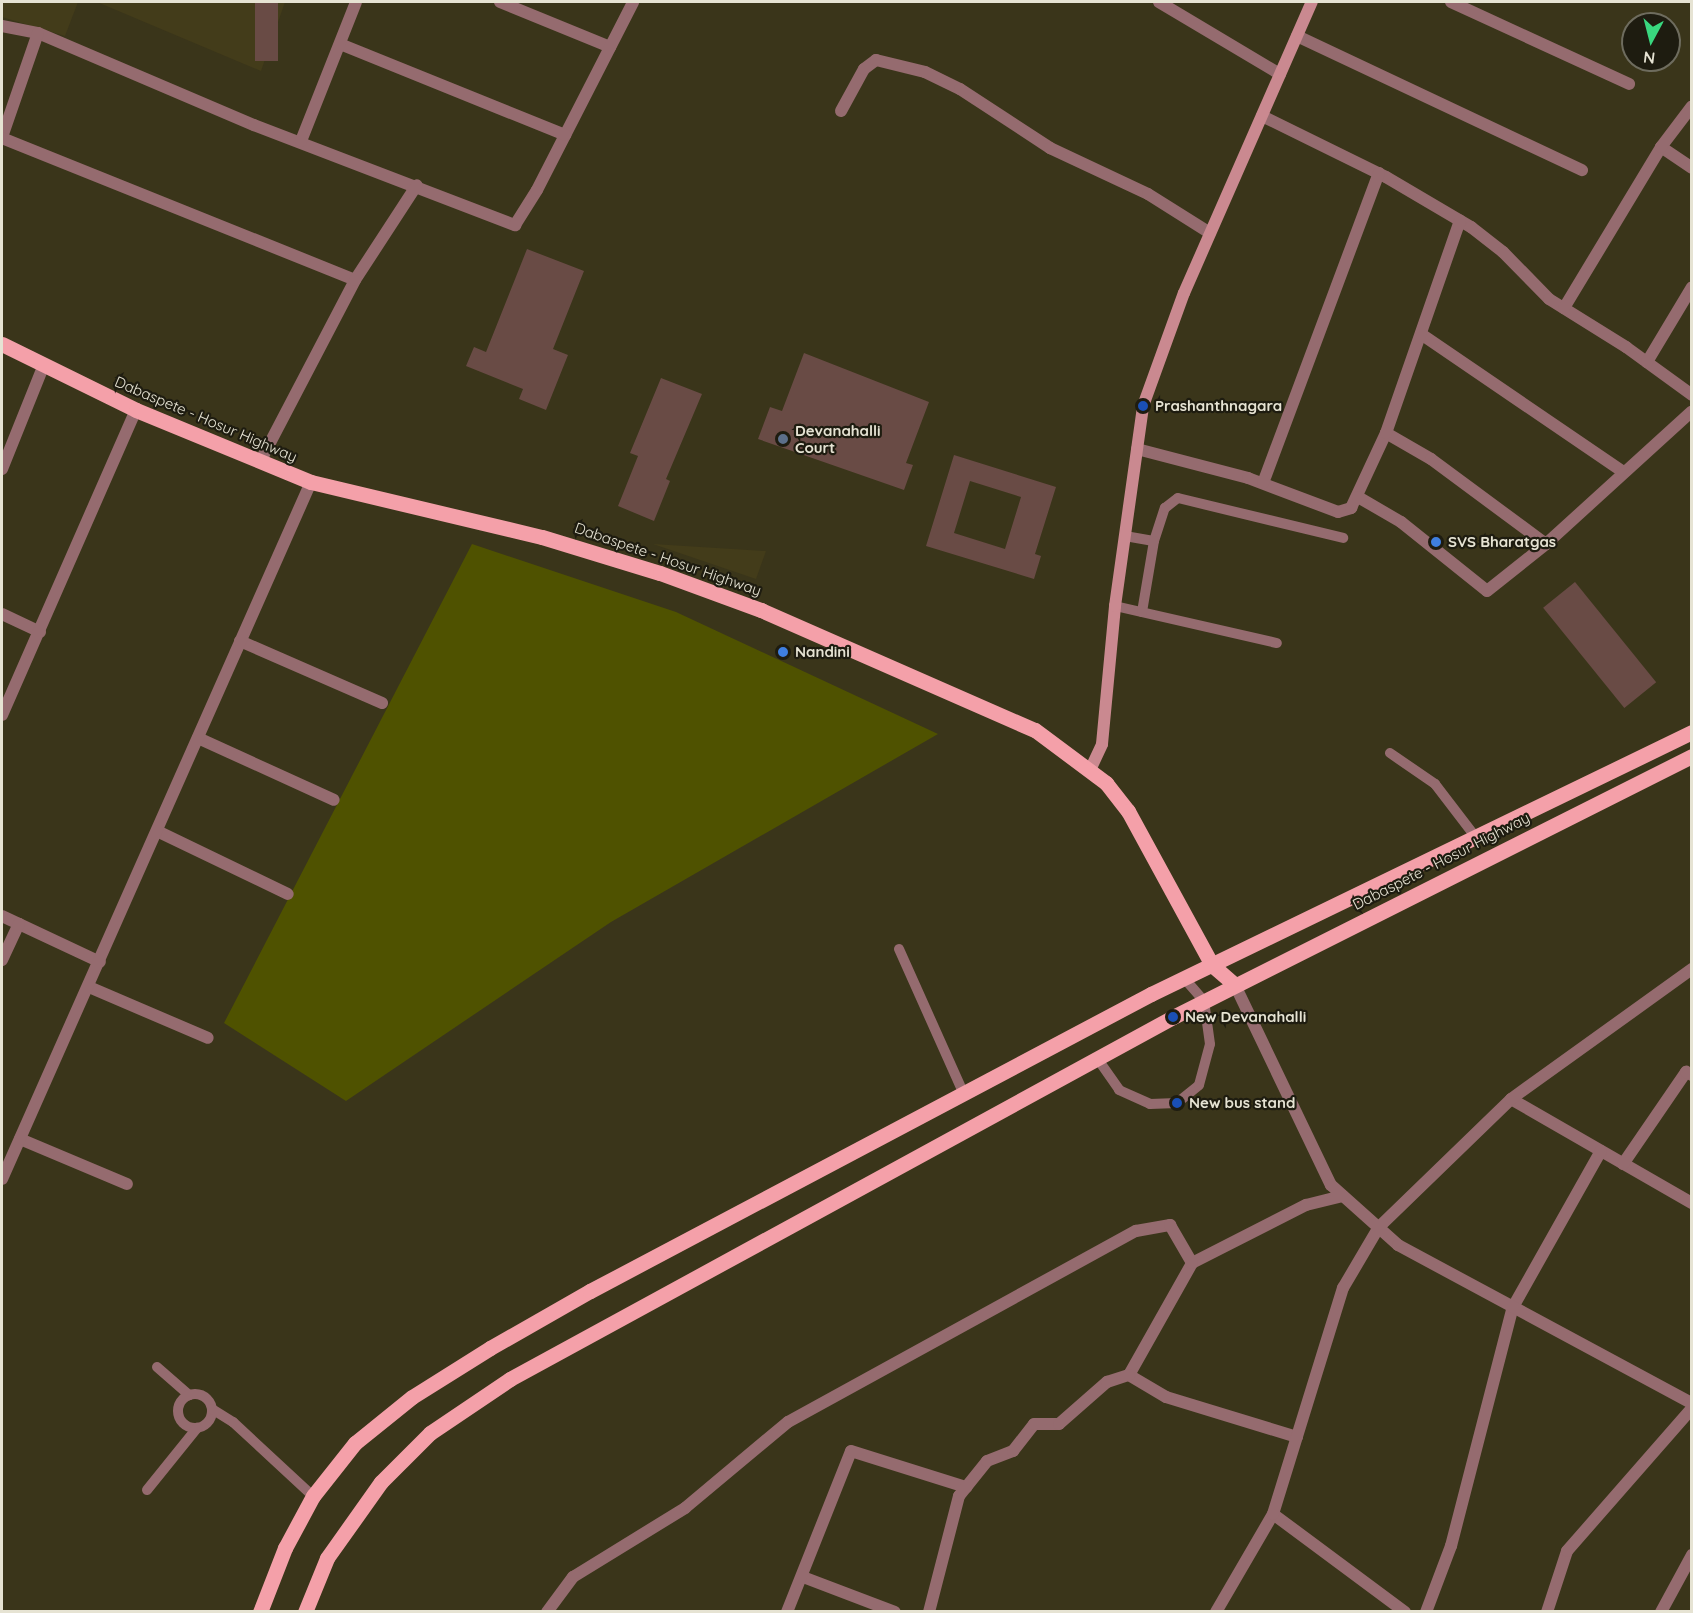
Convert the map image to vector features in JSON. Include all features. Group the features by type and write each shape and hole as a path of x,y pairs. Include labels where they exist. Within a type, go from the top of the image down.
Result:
{"main road":[{"path":"1090,768 1102,744 1116,606 1143,406 1210,233 1312,2"},
{"name":"Dabaspete - Hosur Highway","path":"2,344 43,367 136,410 311,482 542,537 683,581 961,694 1035,730 1090,768 1128,811 1212,964 1235,985 1691,757"},
{"name":"Dabaspete - Hosur Highway","path":"1212,964 1478,839 1692,732"},
{"path":"260,1611 285,1548 313,1496 355,1443 412,1397 490,1348 590,1291 1212,964"},
{"path":"305,1611 327,1558 381,1482 430,1433 510,1379 629,1311 1235,985"}],"street":[{"path":"301,141 356,2"},
{"path":"500,2 610,47"},
{"path":"2,26 38,33 301,141 515,225 522,219 633,2"},
{"path":"1159,2 1280,74"},
{"path":"1451,2 1629,84"},
{"path":"38,33 2,137 355,280"},
{"path":"1297,36 1582,170"},
{"path":"340,44 565,135"},
{"path":"841,111 864,69 876,60 904,65 960,89 1050,148 1148,194 1210,233"},
{"path":"1564,308 1661,147 1692,106"},
{"path":"1262,116 1379,173 1460,220 1503,252 1549,299 1647,362 1692,395"},
{"path":"1661,147 1692,168"},
{"path":"1263,483 1379,173"},
{"path":"260,462 355,280 417,185"},
{"path":"1137,449 1263,483 1338,512 1351,508 1386,433 1460,220"},
{"path":"1647,362 1692,288"},
{"path":"1421,334 1623,472"},
{"path":"2,469 43,367"},
{"path":"2,715 136,410"},
{"path":"1358,497 1401,522 1487,591 1546,544 1692,411"},
{"path":"1386,433 1431,459 1546,544"},
{"path":"2,1179 311,482"},
{"path":"2,614 40,632"},
{"path":"240,641 382,703"},
{"path":"198,738 334,800"},
{"path":"157,831 288,894"},
{"path":"2,916 100,962"},
{"path":"2,960 19,924"},
{"path":"1216,1611 1273,1514 1343,1288 1379,1227 1511,1099 1692,969"},
{"path":"1235,985 1331,1185 1343,1196 1398,1245 1692,1403"},
{"path":"89,987 208,1038"},
{"path":"1623,1164 1686,1072 1692,1075"},
{"path":"1511,1099 1692,1203"},
{"path":"20,1139 127,1184"},
{"path":"1426,1611 1451,1546 1513,1307 1601,1151"},
{"path":"929,1611 959,1496 987,1461 1013,1451 1034,1424 1059,1424 1107,1382 1129,1375 1192,1263 1306,1205 1343,1196"},
{"path":"547,1611 573,1577 685,1508 788,1422 1136,1231 1170,1225 1192,1263"},
{"path":"1129,1375 1166,1397 1297,1437"},
{"path":"1547,1611 1567,1551 1692,1408"},
{"path":"787,1611 803,1577 851,1451 966,1487"},
{"path":"1273,1514 1405,1611"},
{"path":"1661,1611 1692,1555"},
{"path":"803,1577 895,1611"}],"lane":[{"path":"1142,612 1154,541 1165,508 1178,498 1342,538"},
{"path":"1125,536 1154,541"},
{"path":"1116,606 1277,643"},
{"path":"1390,753 1435,784 1478,839"},
{"path":"899,949 964,1094"},
{"path":"1097,1058 1119,1090 1150,1104 1177,1103 1198,1085 1210,1044 1204,1001 1184,978"},
{"path":"157,1367 189,1395 204,1397 212,1409 233,1422 313,1496"},
{"path":"189,1395 181,1402 179,1418 187,1426 197,1428"},
{"path":"147,1490 197,1428 210,1419 212,1409"}],"shaded area":[{"path":"2,2 78,2 65,36 2,17"},
{"path":"97,2 285,2 261,71"},
{"path":"472,544 676,612 938,734 611,922 346,1101 224,1023"},
{"path":"653,544 766,551 756,579"}],"building":[{"path":"255,2 278,2 278,61 255,61"},
{"path":"527,249 584,271 553,349 568,355 546,410 519,399 523,389 466,366 474,347 486,352"},
{"path":"804,353 929,402 906,463 913,465 904,490 758,439 770,407 782,411"},
{"path":"661,378 702,394 666,479 670,481 654,521 618,506 638,456 630,453"},
{"path":"954,455 1056,487 1035,554 1041,556 1034,579 926,546","holes":["970,481 1021,497 1005,549 954,533"]},
{"path":"1575,582 1656,682 1624,708 1543,608"}],"place":[{"name":"Prashanthnagara","path":"1143,406"},
{"name":"Devanahalli Court","path":"783,439"},
{"name":"SVS Bharatgas","path":"1436,542"},
{"name":"Nandini","path":"783,652"},
{"name":"New Devanahalli","path":"1173,1017"},
{"name":"New bus stand","path":"1177,1103"}]}
